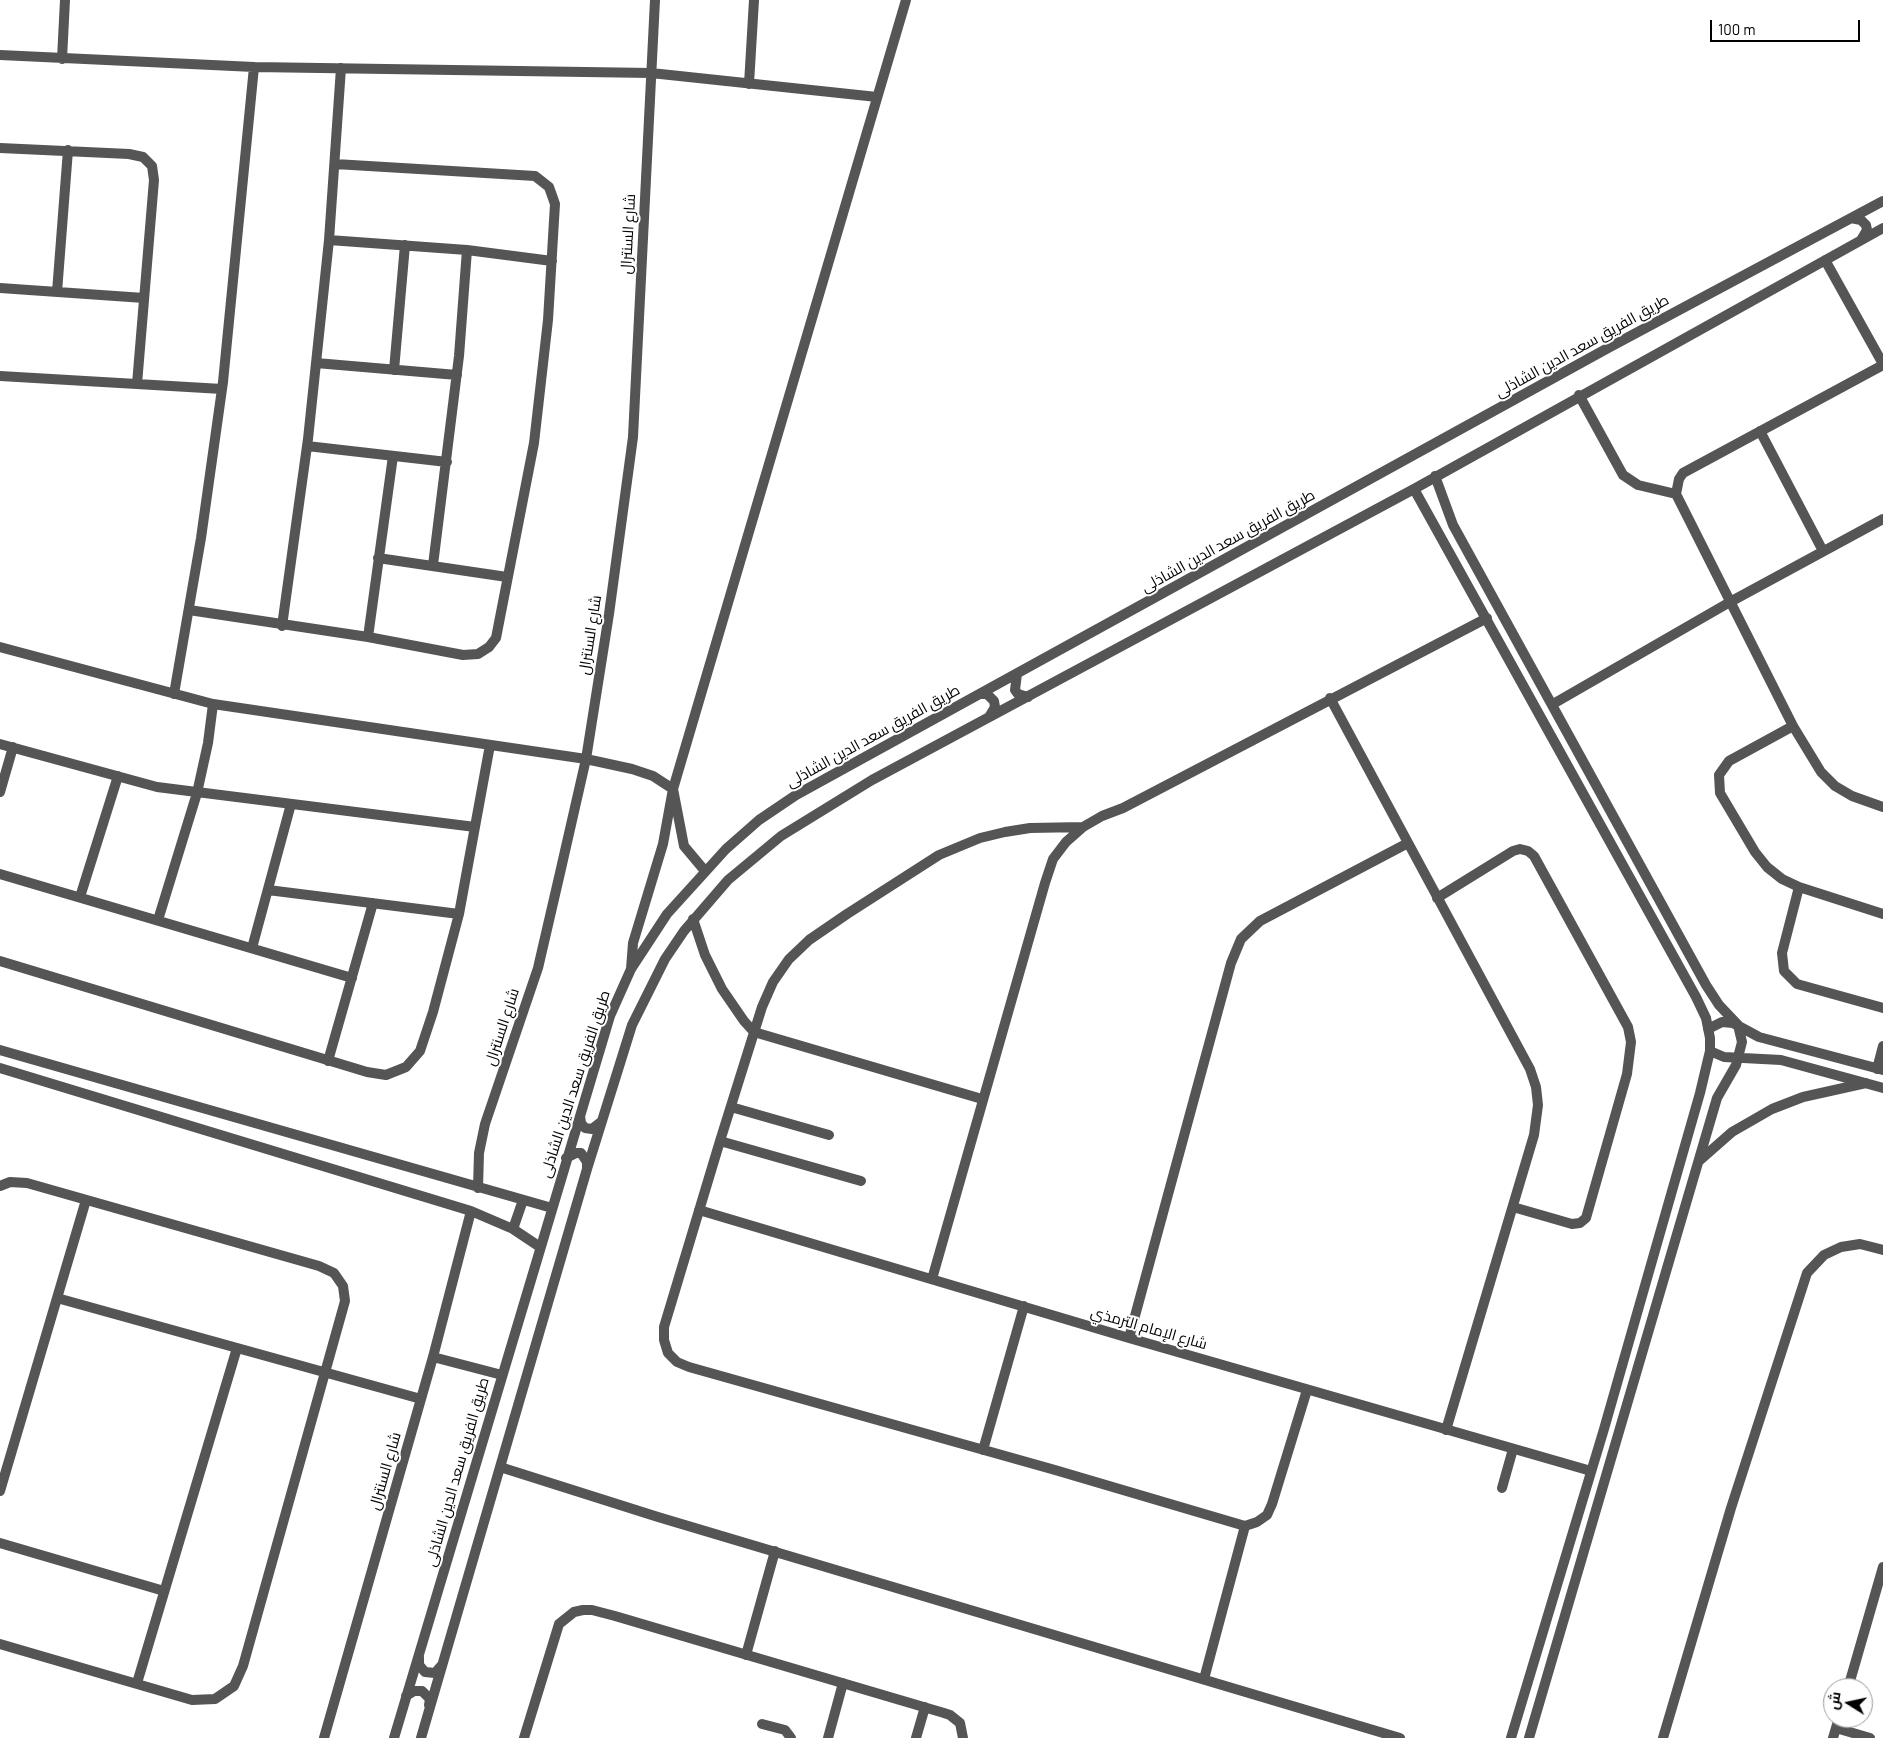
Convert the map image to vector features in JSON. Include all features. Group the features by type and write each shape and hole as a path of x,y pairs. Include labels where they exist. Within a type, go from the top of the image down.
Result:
{"street":[{"path":"62,59 65,0"},
{"name":"شارع السنترال","path":"478,1188 479,1152 485,1124 538,968 586,759 609,614 632,437 654,0"},
{"path":"749,84 754,0"},
{"path":"631,969 634,936 664,844 673,789 906,0"},
{"path":"0,55 254,67 651,73 877,98"},
{"path":"174,694 189,610 222,389 254,67"},
{"path":"282,626 307,446 316,363 329,240 341,68"},
{"path":"0,148 129,154 143,157 152,166 154,180 136,384"},
{"path":"57,292 68,150"},
{"path":"189,610 282,626 368,637 463,655 478,654 489,648 496,638 534,443 548,320 555,204 549,187 535,176 335,164"},
{"name":"طريق الفريق سعد الدين الشاذلى","path":"394,1738 610,1016 631,969 667,914 726,848 796,795 1642,330 1883,201"},
{"path":"1851,218 1860,220 1866,225 1865,234 1860,241"},
{"path":"421,1738 587,1168 632,1025 647,991 665,959 693,919 728,880 780,836 872,780 1414,489 1579,395 1883,228"},
{"path":"329,240 467,250 552,261"},
{"path":"394,370 405,246"},
{"path":"433,565 447,462 467,250"},
{"path":"1825,260 1883,365 1683,473 1679,479 1676,494 1793,726 1821,772 1835,786 1852,796 1883,807"},
{"path":"0,288 144,298"},
{"path":"316,363 456,375"},
{"path":"0,376 222,389"},
{"path":"1579,395 1623,474 1638,485 1676,494"},
{"path":"1760,431 1823,551"},
{"path":"307,446 447,462"},
{"path":"368,637 393,456"},
{"path":"1435,476 1453,525 1527,656 1710,991 1738,1025 1752,1034 1880,1070 1883,1046"},
{"path":"1414,489 1696,997 1708,1028 1710,1051 1604,1429 1511,1738"},
{"path":"1553,704 1730,602 1883,519"},
{"path":"1439,533 1453,525"},
{"path":"378,558 507,577"},
{"path":"932,1278 1044,883 1053,859 1066,842 1083,827 1487,618"},
{"path":"0,647 213,704 586,759 653,776 673,789 684,846 705,871"},
{"path":"1513,665 1527,656"},
{"path":"1017,674 1015,690 1018,694 1028,697"},
{"path":"980,694 987,694 994,701 995,707 988,718"},
{"path":"1330,698 1530,1069 1536,1087 1538,1105 1534,1135 1446,1430"},
{"path":"158,920 197,793 208,742 213,704"},
{"path":"1793,726 1729,761 1722,767 1718,784 1720,793 1767,866 1782,879 1799,887 1883,914"},
{"path":"0,744 157,787 475,827"},
{"path":"0,961 367,1072 386,1075 406,1067 420,1051 433,1012 459,914 490,745"},
{"path":"0,792 13,748"},
{"path":"1572,771 1580,771 1586,763"},
{"path":"80,897 118,776"},
{"path":"1580,786 1586,778 1594,779"},
{"path":"252,948 291,804"},
{"path":"1083,827 1030,828 1005,832 980,838 939,855 809,940 789,959 773,982 754,1032 720,1141 664,1327 664,1340 668,1353 677,1362 1246,1526 1257,1522 1267,1515 1272,1504 1307,1390"},
{"path":"1129,1338 1235,951 1241,939 1260,921 1408,843"},
{"path":"1437,898 1513,851 1520,849 1528,851 1534,856 1628,1027 1632,1042 1627,1074 1586,1218 1580,1223 1572,1224 1513,1207"},
{"path":"0,874 352,978"},
{"path":"1799,887 1782,953 1784,971 1797,984 1883,1008"},
{"path":"268,890 459,914"},
{"path":"328,1061 373,903"},
{"path":"693,919 705,955 722,989 754,1032 982,1099"},
{"path":"1696,997 1706,999 1710,991"},
{"path":"1708,1028 1722,1022 1738,1025"},
{"path":"1529,1738 1717,1098 1739,1057 1742,1042 1738,1025"},
{"path":"1772,1058 1770,1050 1775,1041"},
{"path":"0,1050 552,1208"},
{"path":"1710,1051 1724,1057 1772,1058 1883,1088"},
{"path":"0,1068 471,1211 512,1229 540,1247"},
{"path":"1698,1162 1732,1132 1772,1109 1803,1097 1866,1083"},
{"path":"1700,1092 1717,1098"},
{"path":"731,1107 829,1135"},
{"path":"580,1112 581,1123 585,1128 592,1129 601,1122"},
{"path":"720,1141 862,1181"},
{"path":"566,1158 576,1153 581,1153 587,1162 587,1168"},
{"path":"0,1186 10,1182 27,1183 320,1266 334,1273 343,1286 345,1302 243,1666 234,1686 215,1699 192,1700 0,1644"},
{"path":"0,1490 86,1200"},
{"path":"512,1229 523,1200"},
{"name":"شارع الإمام الترمذي","path":"700,1210 1129,1338 1591,1471"},
{"name":"شارع السنترال","path":"324,1738 433,1357 471,1211"},
{"path":"1663,1738 1740,1480 1806,1273 1824,1255 1841,1247 1860,1244 1883,1250"},
{"path":"57,1298 421,1399"},
{"path":"983,1450 1024,1306"},
{"path":"137,1684 236,1348"},
{"path":"433,1357 502,1375"},
{"path":"1604,1429 1619,1433"},
{"path":"1502,1488 1513,1449"},
{"path":"500,1467 1400,1738"},
{"path":"1578,1516 1592,1521"},
{"path":"1204,1679 1246,1526"},
{"path":"0,1543 164,1591"},
{"path":"746,1655 775,1551"},
{"path":"1851,1678 1883,1567"},
{"path":"524,1738 560,1624 574,1612 592,1610 925,1707 955,1718 962,1729 963,1738"},
{"path":"419,1653 419,1664 425,1672 435,1673 443,1663"},
{"path":"828,1738 843,1683"},
{"path":"406,1696 411,1692 422,1692 430,1699 429,1708"},
{"path":"916,1738 925,1707"},
{"path":"1520,1709 1536,1714"},
{"path":"762,1724 785,1730 791,1738"},
{"path":"1834,1733 1870,1738"}]}
